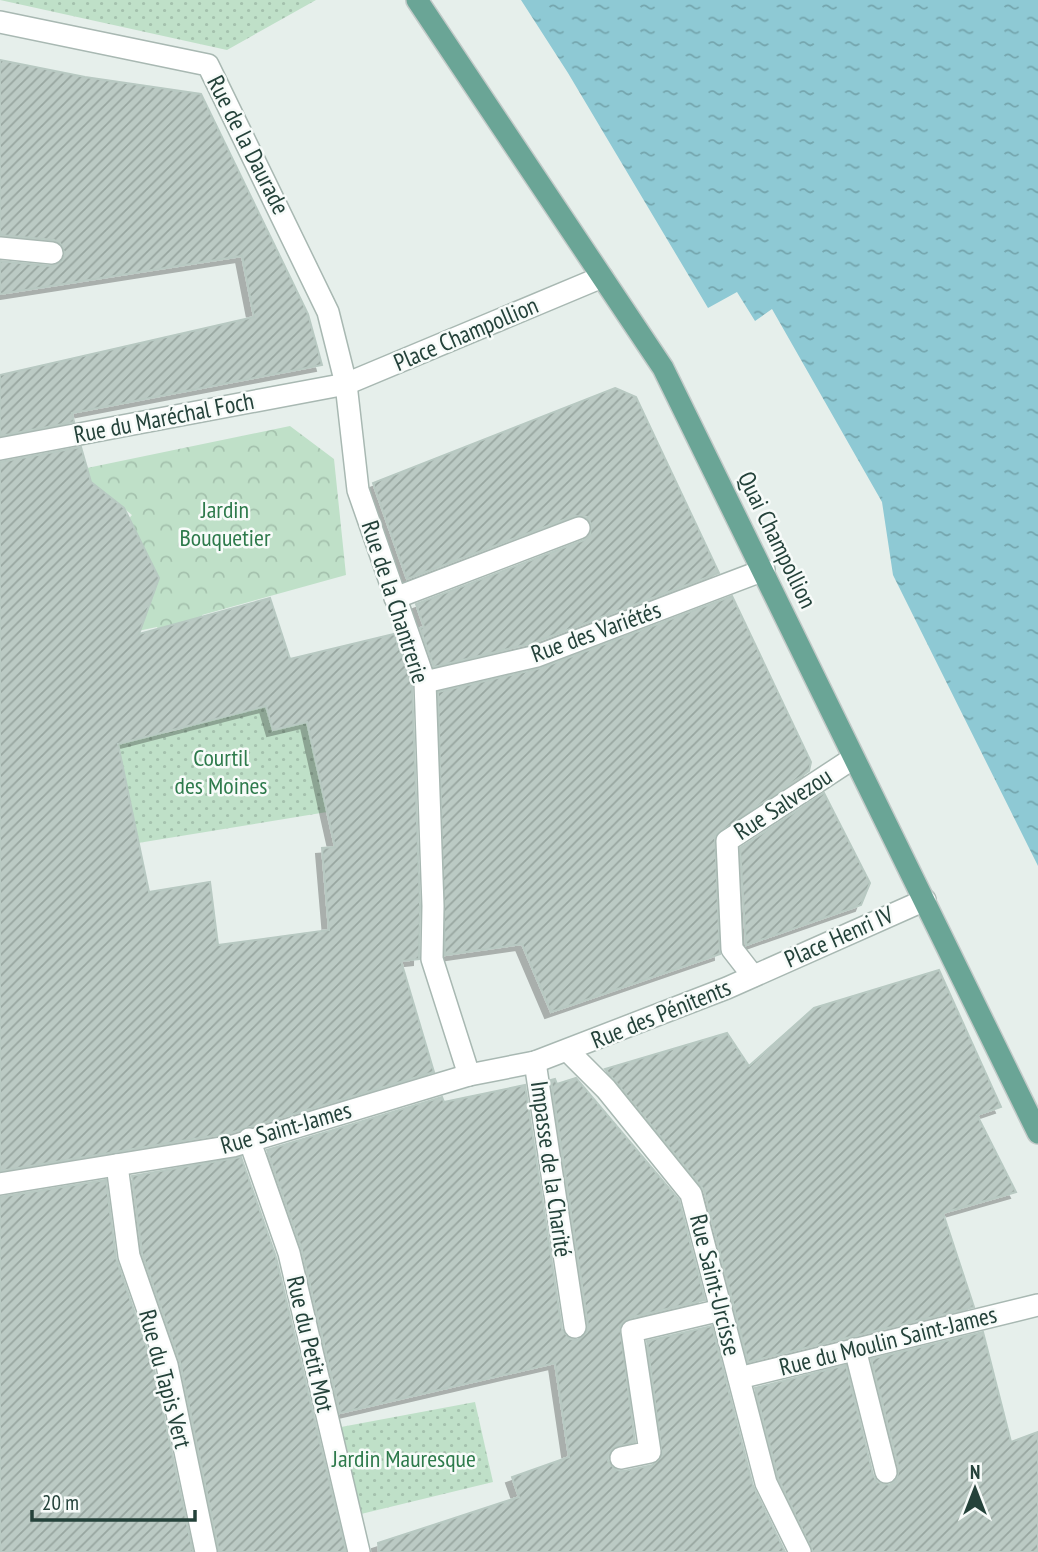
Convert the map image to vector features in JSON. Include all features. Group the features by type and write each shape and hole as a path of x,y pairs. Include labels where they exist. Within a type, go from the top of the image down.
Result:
{"main road":[{"name":"Quai Champollion","path":"417,0 663,368 764,570 852,759 925,900 1038,1133"}],"street":[{"name":"Rue de la Daurade","path":"0,22 208,65 328,312 337,386"},
{"path":"0,248 52,253"},
{"name":"Place Champollion","path":"337,386 602,277"},
{"name":"Rue du Maréchal Foch","path":"0,449 337,386"},
{"name":"Rue de la Chantrerie","path":"337,386 358,490 425,682 433,906 432,960 470,1075"},
{"path":"395,598 579,528"},
{"name":"Rue des Variétés","path":"425,682 537,656 764,570"},
{"name":"Rue Salvezou","path":"753,976 733,950 727,841 852,759"},
{"name":"Place Henri IV","path":"753,976 925,900"},
{"name":"Rue des Pénitents","path":"568,1051 753,976"},
{"name":"Rue Saint-James","path":"0,1184 233,1146 470,1075 535,1062 568,1051"},
{"name":"Rue Saint-Urcisse","path":"568,1051 606,1089 691,1194 766,1483 800,1552"},
{"name":"Impasse de la Charité","path":"535,1062 575,1328"},
{"name":"Rue du Petit Mot","path":"250,1139 289,1253 359,1552"},
{"name":"Rue du Tapis Vert","path":"117,1165 129,1256 167,1365 206,1552"},
{"name":"Rue du Moulin Saint-James","path":"739,1378 1038,1304"},
{"path":"621,1458 650,1452 632,1331 721,1310"},
{"path":"855,1349 886,1472"}],"green space":[{"path":"0,0 316,0 227,50"},
{"name":"Jardin Bouquetier","path":"290,426 334,459 346,575 202,615 205,625 161,638 157,627 138,631 148,557 145,551 116,533 132,515 91,482 87,468"},
{"name":"Courtil des Moines","path":"266,706 273,730 307,722 327,812 138,843 116,733 162,722 165,733 183,729 182,718 228,715"},
{"name":"Jardin Mauresque","path":"475,1402 493,1482 361,1514 341,1427"}],"water":[{"path":"521,0 1038,0 1038,866 893,575 882,502 772,309 755,321 737,292 708,308 568,73"}],"building":[{"path":"0,60 85,77 201,94 308,314 322,365 72,413 74,422 0,436 0,375 254,317 242,256 0,294 0,261 51,266 62,261 65,254 60,243 54,240 0,235"},
{"path":"615,388 636,397 719,573 533,643 434,667 420,628 424,627 416,604 584,540 590,536 591,524 587,517 574,516 407,579 373,483"},
{"path":"81,447 91,482 124,508 159,578 139,634 270,598 290,659 394,634 412,684 420,906 419,959 401,961 434,1072 230,1133 0,1171 0,462","holes":["266,706 273,730 307,722 335,847 322,848 329,930 218,945 210,882 149,892 118,744"]},
{"path":"732,596 811,762 809,771 715,836 720,954 551,1012 522,944 445,955 438,692 541,668"},
{"path":"824,793 870,883 861,905 746,945 740,848"},
{"path":"939,970 1001,1107 977,1115 1016,1192 943,1213 974,1307 748,1362 704,1190 605,1069 727,1033 749,1066 814,1008"},
{"path":"576,1078 679,1200 705,1300 629,1318 620,1326 635,1442 613,1448 608,1461 616,1470 624,1471 653,1465 662,1456 647,1341 712,1326 753,1486 785,1552 379,1552 378,1543 519,1497 512,1477 569,1457 555,1363 340,1413 302,1250 267,1150 442,1097 444,1102 525,1085 562,1329 570,1339 578,1340 587,1332 588,1325 551,1080 555,1079 557,1084"},
{"path":"241,1157 276,1257 346,1552 219,1552 180,1362 142,1253 132,1176"},
{"path":"106,1180 116,1258 154,1369 193,1552 0,1552 0,1197"},
{"path":"983,1332 1011,1442 1038,1432 1038,1552 813,1552 778,1478 755,1388 846,1365 873,1475 877,1482 889,1485 896,1481 899,1469 871,1359"}]}
